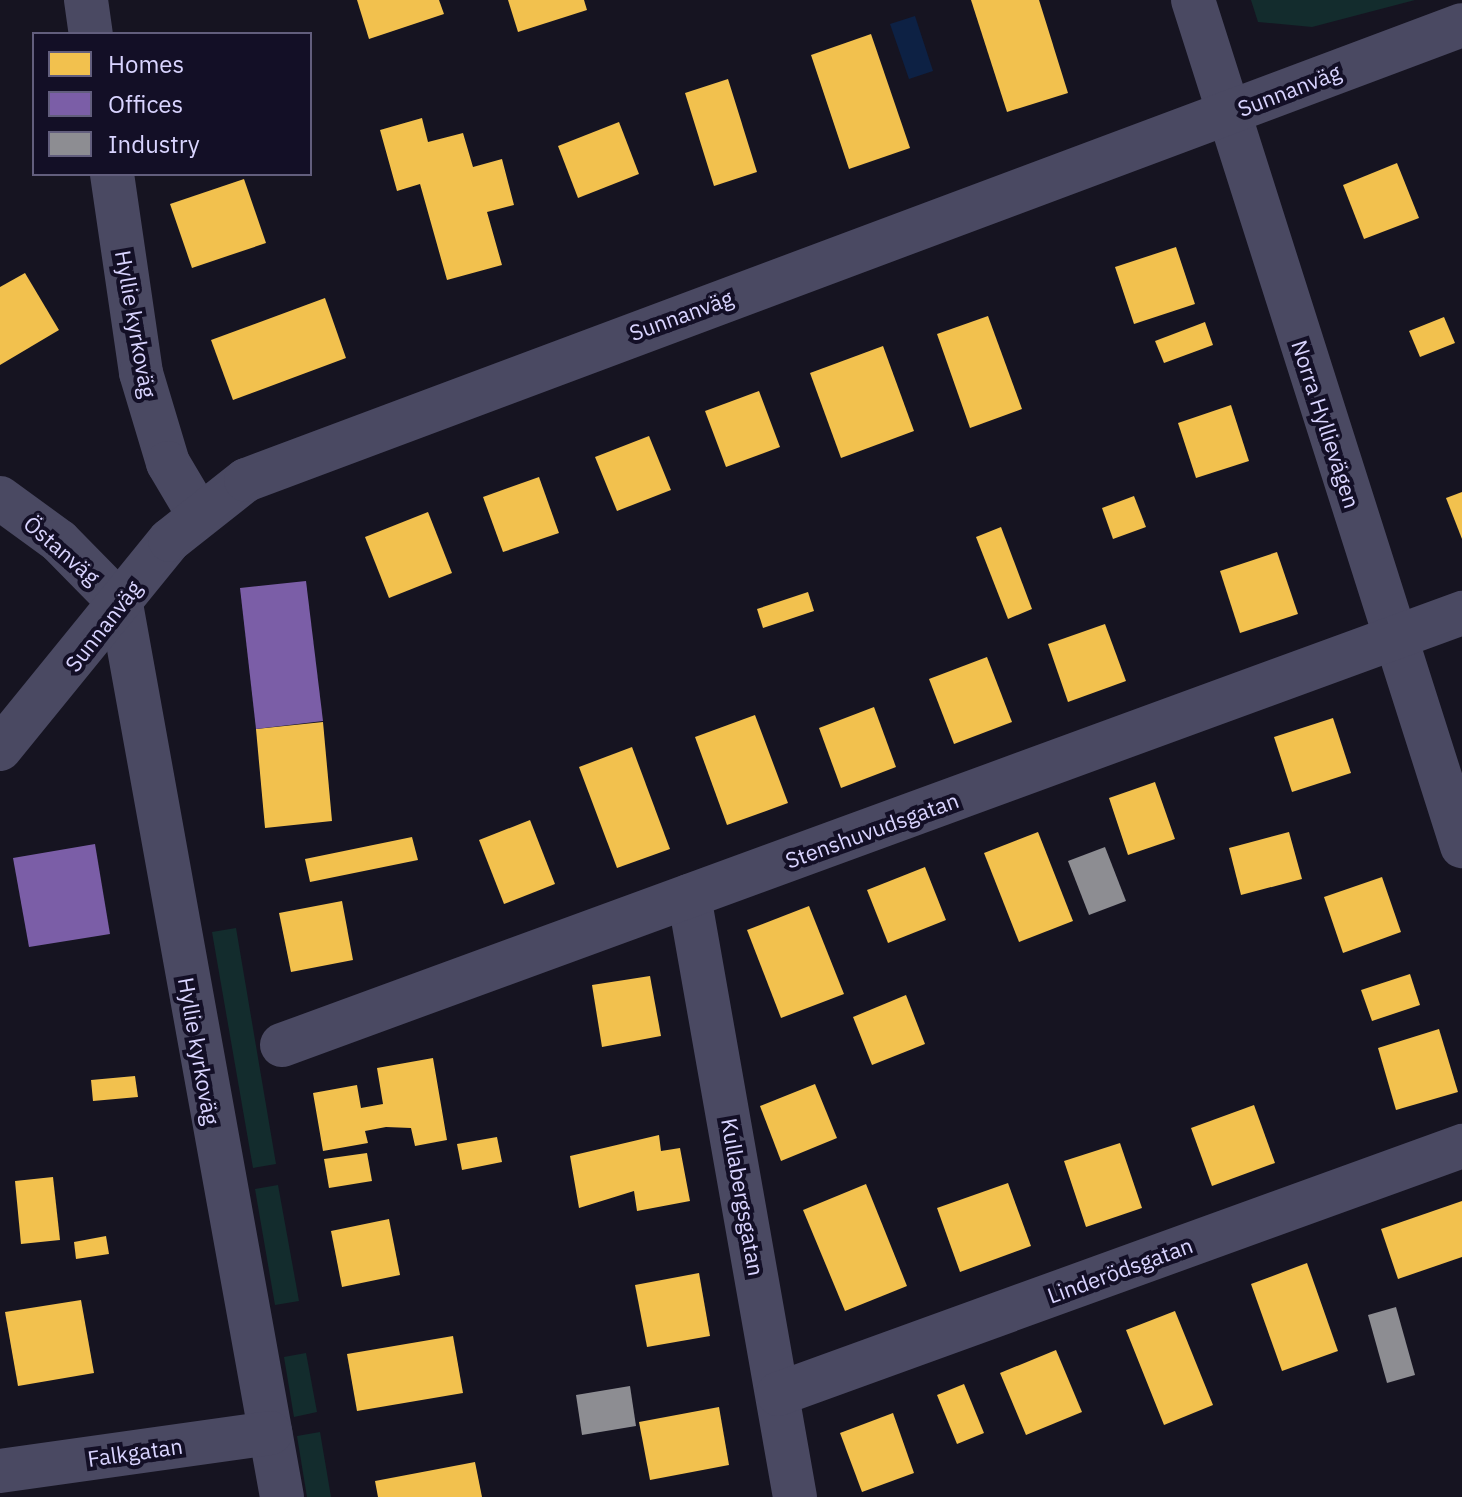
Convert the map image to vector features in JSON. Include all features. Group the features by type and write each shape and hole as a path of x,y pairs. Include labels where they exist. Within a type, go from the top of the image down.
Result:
{"street":[{"path":"86,0 91,32"},
{"name":"Norra Hyllievägen","path":"1193,0 1462,846"},
{"name":"Sunnanväg","path":"0,749 197,512 295,458 1462,25"},
{"name":"Hyllie kyrkoväg","path":"112,176 141,373 168,463 197,512"},
{"name":"Östanväg","path":"0,498 59,541 121,604"},
{"name":"Hyllie kyrkoväg","path":"121,604 282,1497"},
{"name":"Stenshuvudsgatan","path":"282,1045 1462,613"},
{"name":"Kullabergsgatan","path":"689,896 795,1497"},
{"name":"Linderödsgatan","path":"778,1394 1462,1146"},
{"name":"Falkgatan","path":"0,1471 270,1433"}],"green space":[{"path":"1251,0 1415,0 1312,27 1258,22"},
{"path":"236,928 276,1164 253,1168 212,932"},
{"path":"278,1185 299,1301 275,1305 255,1189"},
{"path":"306,1353 317,1412 294,1417 284,1357"},
{"path":"320,1432 331,1497 307,1497 297,1436"}],"water":[{"path":"915,16 933,71 909,79 890,24"}],"building: Homes":[{"path":"357,0 439,0 444,14 369,39"},
{"path":"508,0 584,0 587,10 518,32"},
{"path":"971,0 1039,0 1068,93 1007,112"},
{"path":"871,34 910,148 849,169 811,55"},
{"path":"728,79 757,172 714,186 685,93"},
{"path":"422,118 428,142 463,133 473,167 502,159 514,205 487,212 502,265 447,280 420,184 397,191 380,130"},
{"path":"619,122 639,174 578,198 558,146"},
{"path":"1397,163 1419,218 1364,239 1343,185"},
{"path":"244,179 266,243 192,268 170,204"},
{"path":"1176,247 1195,304 1134,324 1115,267"},
{"path":"25,273 59,330 0,365 0,287"},
{"path":"325,298 346,358 233,400 211,340"},
{"path":"988,316 1022,409 970,428 937,334"},
{"path":"1444,317 1455,343 1420,357 1409,331"},
{"path":"1205,322 1213,345 1164,363 1155,341"},
{"path":"883,346 914,431 841,458 810,373"},
{"path":"759,391 780,447 726,467 705,411"},
{"path":"1231,405 1249,461 1196,478 1178,423"},
{"path":"649,436 671,490 617,511 595,457"},
{"path":"539,477 559,533 503,552 483,497"},
{"path":"1462,492 1462,539 1446,498"},
{"path":"1134,496 1146,527 1113,539 1102,508"},
{"path":"428,512 452,573 389,598 365,537"},
{"path":"1001,527 1032,609 1008,619 976,537"},
{"path":"1277,552 1298,614 1240,633 1220,571"},
{"path":"808,592 814,611 763,628 757,609"},
{"path":"1105,624 1126,681 1068,702 1048,644"},
{"path":"987,657 1012,722 954,744 929,679"},
{"path":"874,707 896,767 841,788 819,728"},
{"path":"755,715 788,803 727,825 695,737"},
{"path":"1333,718 1351,773 1292,792 1274,737"},
{"path":"323,722 332,821 265,828 256,729"},
{"path":"632,747 670,849 617,868 579,767"},
{"path":"1155,782 1175,839 1128,855 1109,798"},
{"path":"530,820 555,884 504,904 479,840"},
{"path":"1038,832 1073,921 1019,942 984,853"},
{"path":"1289,832 1302,879 1241,895 1229,848"},
{"path":"412,837 418,860 310,882 305,859"},
{"path":"925,867 946,920 888,943 867,890"},
{"path":"1382,877 1401,932 1343,953 1324,897"},
{"path":"342,901 353,960 291,972 279,913"},
{"path":"809,906 844,994 781,1018 747,930"},
{"path":"1410,974 1420,1005 1372,1021 1361,990"},
{"path":"650,976 661,1036 602,1047 592,985"},
{"path":"906,995 925,1044 872,1065 853,1017"},
{"path":"1439,1029 1458,1092 1396,1110 1378,1048"},
{"path":"433,1058 447,1140 415,1146 411,1128 386,1127 365,1131 368,1143 323,1151 313,1093 357,1085 361,1108 383,1104 377,1068"},
{"path":"135,1076 138,1097 93,1101 91,1080"},
{"path":"815,1084 837,1138 781,1161 760,1106"},
{"path":"1254,1105 1275,1163 1212,1186 1191,1128"},
{"path":"659,1135 661,1151 680,1148 690,1201 637,1211 634,1191 579,1208 570,1156"},
{"path":"497,1137 502,1162 462,1170 457,1144"},
{"path":"1120,1143 1142,1208 1086,1227 1064,1161"},
{"path":"367,1153 372,1181 329,1188 324,1159"},
{"path":"53,1177 60,1240 21,1244 15,1181"},
{"path":"1008,1183 1031,1246 960,1272 937,1208"},
{"path":"866,1184 907,1286 845,1311 803,1210"},
{"path":"1462,1201 1462,1257 1398,1279 1381,1229"},
{"path":"389,1219 400,1275 342,1287 331,1231"},
{"path":"106,1236 109,1254 76,1259 74,1242"},
{"path":"1307,1263 1338,1351 1282,1371 1251,1284"},
{"path":"699,1273 710,1336 647,1347 635,1285"},
{"path":"81,1300 94,1373 18,1386 5,1312"},
{"path":"1175,1311 1213,1405 1164,1425 1126,1330"},
{"path":"453,1336 463,1393 357,1411 347,1354"},
{"path":"1056,1350 1082,1412 1026,1435 1000,1373"},
{"path":"964,1384 984,1433 957,1444 937,1395"},
{"path":"719,1407 729,1465 650,1480 639,1422"},
{"path":"893,1413 914,1473 862,1492 840,1433"},
{"path":"475,1462 482,1497 378,1497 375,1481"}],"building: Offices":[{"path":"306,581 323,721 256,729 240,588"},
{"path":"95,844 110,934 29,947 13,858"}],"building: Industry":[{"path":"1105,847 1126,901 1089,915 1068,861"},
{"path":"1396,1307 1415,1375 1387,1383 1368,1315"},
{"path":"630,1386 636,1426 582,1435 576,1395"}]}
